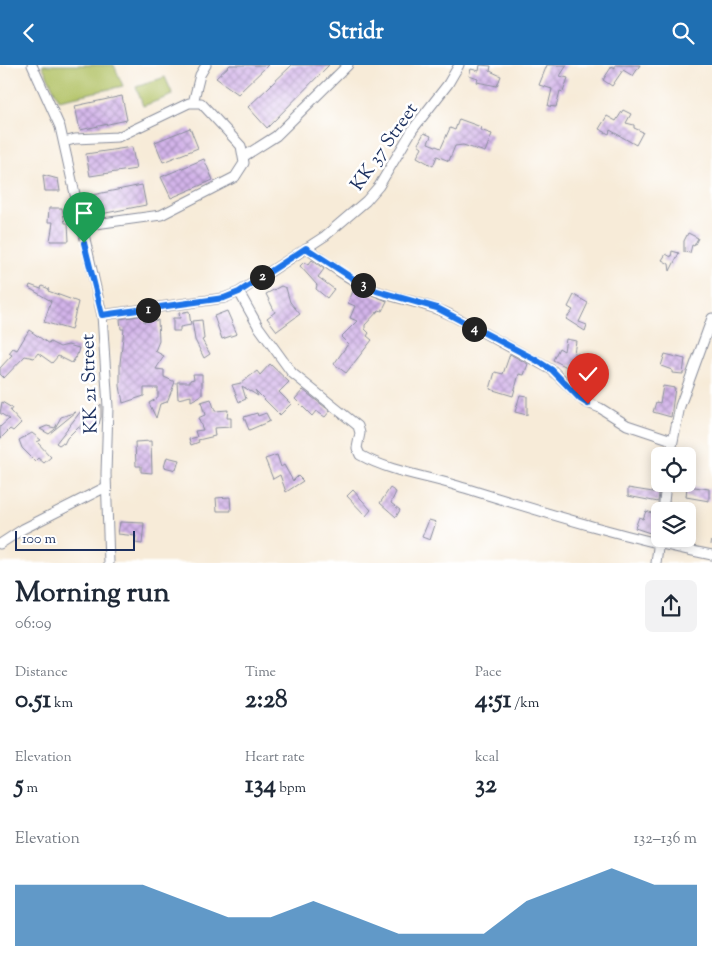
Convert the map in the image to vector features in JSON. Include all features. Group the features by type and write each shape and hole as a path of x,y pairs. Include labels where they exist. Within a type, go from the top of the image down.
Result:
{"street":[{"name":"KK 21 Street","path":"32,65 54,110 64,142 102,315 108,407 106,487 109,563"},
{"path":"193,103 200,75 206,65"},
{"path":"243,157 276,135 348,65"},
{"name":"KK 37 Street","path":"102,315 212,301 239,292 325,236 372,195 413,129 448,84 459,65"},
{"path":"64,142 75,139 118,137 189,103 201,103 241,146 244,163 236,177 161,215 81,225"},
{"path":"306,248 360,283 377,291 437,308 552,370 585,402 633,427 672,440"},
{"path":"239,292 258,326 292,373 358,426 360,433 357,448 360,455 403,472 448,482 563,519 651,543"},
{"path":"671,447 680,406 712,318"},
{"path":"0,544 23,529 106,487"},
{"path":"656,563 658,547"},
{"path":"669,547 712,555"}],"green space":[{"path":"42,65 114,65 123,86 59,100"},
{"path":"165,77 173,95 143,106 136,87"}],"building":[{"path":"230,65 268,65 238,94 216,78"},
{"path":"292,65 329,65 267,128 248,107"},
{"path":"480,65 491,66 490,71 501,76 497,86 477,82 478,79 469,76 471,69 479,71"},
{"path":"547,65 567,65 560,76 568,78 563,92 560,91 556,107 548,106 552,89 539,85"},
{"path":"615,65 640,65 633,76 623,70 612,86 603,80 612,66 615,68"},
{"path":"122,96 127,120 80,130 75,106"},
{"path":"623,110 631,114 626,123 634,125 634,128 643,132 636,145 610,130 609,134 599,129 607,116 616,121"},
{"path":"459,119 481,127 480,130 492,134 485,152 463,145 455,146 449,161 437,156 433,166 417,157 422,147 418,144 424,133 431,136 428,143 441,148 450,128 455,130"},
{"path":"190,128 198,148 163,162 155,142"},
{"path":"132,147 136,169 90,176 86,154"},
{"path":"204,159 213,180 171,198 161,177"},
{"path":"43,175 58,179 60,191 45,191"},
{"path":"142,185 146,205 96,215 92,195"},
{"path":"49,208 62,208 65,223 68,223 69,241 50,241 53,222 48,222"},
{"path":"688,233 698,238 694,246 692,245 690,253 684,252 684,241"},
{"path":"672,251 679,253 670,271 669,264 662,260 666,254 671,257"},
{"path":"312,260 324,269 318,277 334,289 327,298 316,289 317,285 300,266 304,262 308,265"},
{"path":"30,285 41,289 42,286 49,289 48,291 78,302 71,330 44,322 51,301 29,288"},
{"path":"281,286 286,288 290,302 300,314 277,331 267,318 275,312 266,294"},
{"path":"352,287 387,301 382,311 379,310 365,325 365,329 369,333 367,336 372,340 346,373 334,364 348,344 341,337 357,321 350,318 355,306 348,303 354,289"},
{"path":"574,295 588,303 579,322 587,325 585,331 566,319 573,310 568,307"},
{"path":"189,311 191,325 180,327 180,331 173,331 173,318 180,318 179,313"},
{"path":"227,311 237,334 222,339 214,316"},
{"path":"144,315 144,322 158,320 159,341 155,351 164,356 156,369 164,370 164,377 175,382 167,402 160,404 156,418 149,403 158,398 158,388 144,388 144,396 123,403 120,386 120,363 124,329 121,329 120,319"},
{"path":"202,320 204,339 202,340 210,354 204,358 195,340 192,321"},
{"path":"29,330 49,344 50,342 60,347 68,345 79,348 72,363 58,356 52,363 38,353 34,358 25,356 4,378 0,374 0,368 12,355 9,353 13,348 17,350"},
{"path":"566,339 576,341 574,353 581,355 580,360 584,362 581,369 570,365 569,368 553,360 559,348 564,351"},
{"path":"510,354 528,364 524,375 519,374 513,396 490,389 495,372 503,374"},
{"path":"665,354 685,359 683,374 672,373 672,370 661,366"},
{"path":"270,364 289,382 279,392 291,404 280,415 255,390 258,396 242,386 246,399 239,402 232,385 241,383 257,371 260,375"},
{"path":"193,374 202,374 202,395 191,401 191,396 178,399 177,382 190,382 190,380 194,379"},
{"path":"663,386 675,388 671,417 653,412 656,402 660,403"},
{"path":"303,390 330,411 325,417 316,411 312,416 295,399"},
{"path":"520,395 527,396 527,415 515,412"},
{"path":"211,399 215,411 228,410 227,418 231,418 231,427 214,428 215,436 198,440 199,442 191,445 189,439 197,437 195,431 203,430 198,418 205,415 201,402"},
{"path":"2,402 12,408 10,411 21,423 13,431 10,429 0,439 0,427 9,419 0,413"},
{"path":"101,404 99,424 92,425 86,433 78,427 64,444 59,445 56,443 81,411 85,415 80,427"},
{"path":"76,412 49,434 40,429 47,426 55,428 61,417"},
{"path":"257,413 258,416 266,413 270,421 249,430 244,417"},
{"path":"32,433 41,440 37,442 51,457 44,463 38,458 35,461 22,448 19,440"},
{"path":"151,441 152,473 141,472 141,466 136,466 135,442"},
{"path":"277,455 281,467 284,465 293,481 298,476 303,481 286,492 280,475 273,479 265,459"},
{"path":"167,457 179,460 176,470 164,467"},
{"path":"696,487 709,489 709,501 686,497 686,492 696,492"},
{"path":"390,488 396,492 391,503 400,510 396,517 380,503"},
{"path":"628,488 659,493 658,502 628,496"},
{"path":"353,490 371,510 366,516 347,496"},
{"path":"230,497 231,511 217,511 216,498"},
{"path":"646,511 651,513 651,533 635,528 639,517 643,519"},
{"path":"429,520 436,522 430,540 422,537"},
{"path":"120,522 144,523 142,544 135,543 136,536 118,534"}],"route":[{"path":"84,243 102,315 188,305 224,298 239,292 306,248 360,283 377,291 437,308 469,327 536,360 552,370 567,383 580,399 588,404"}]}
